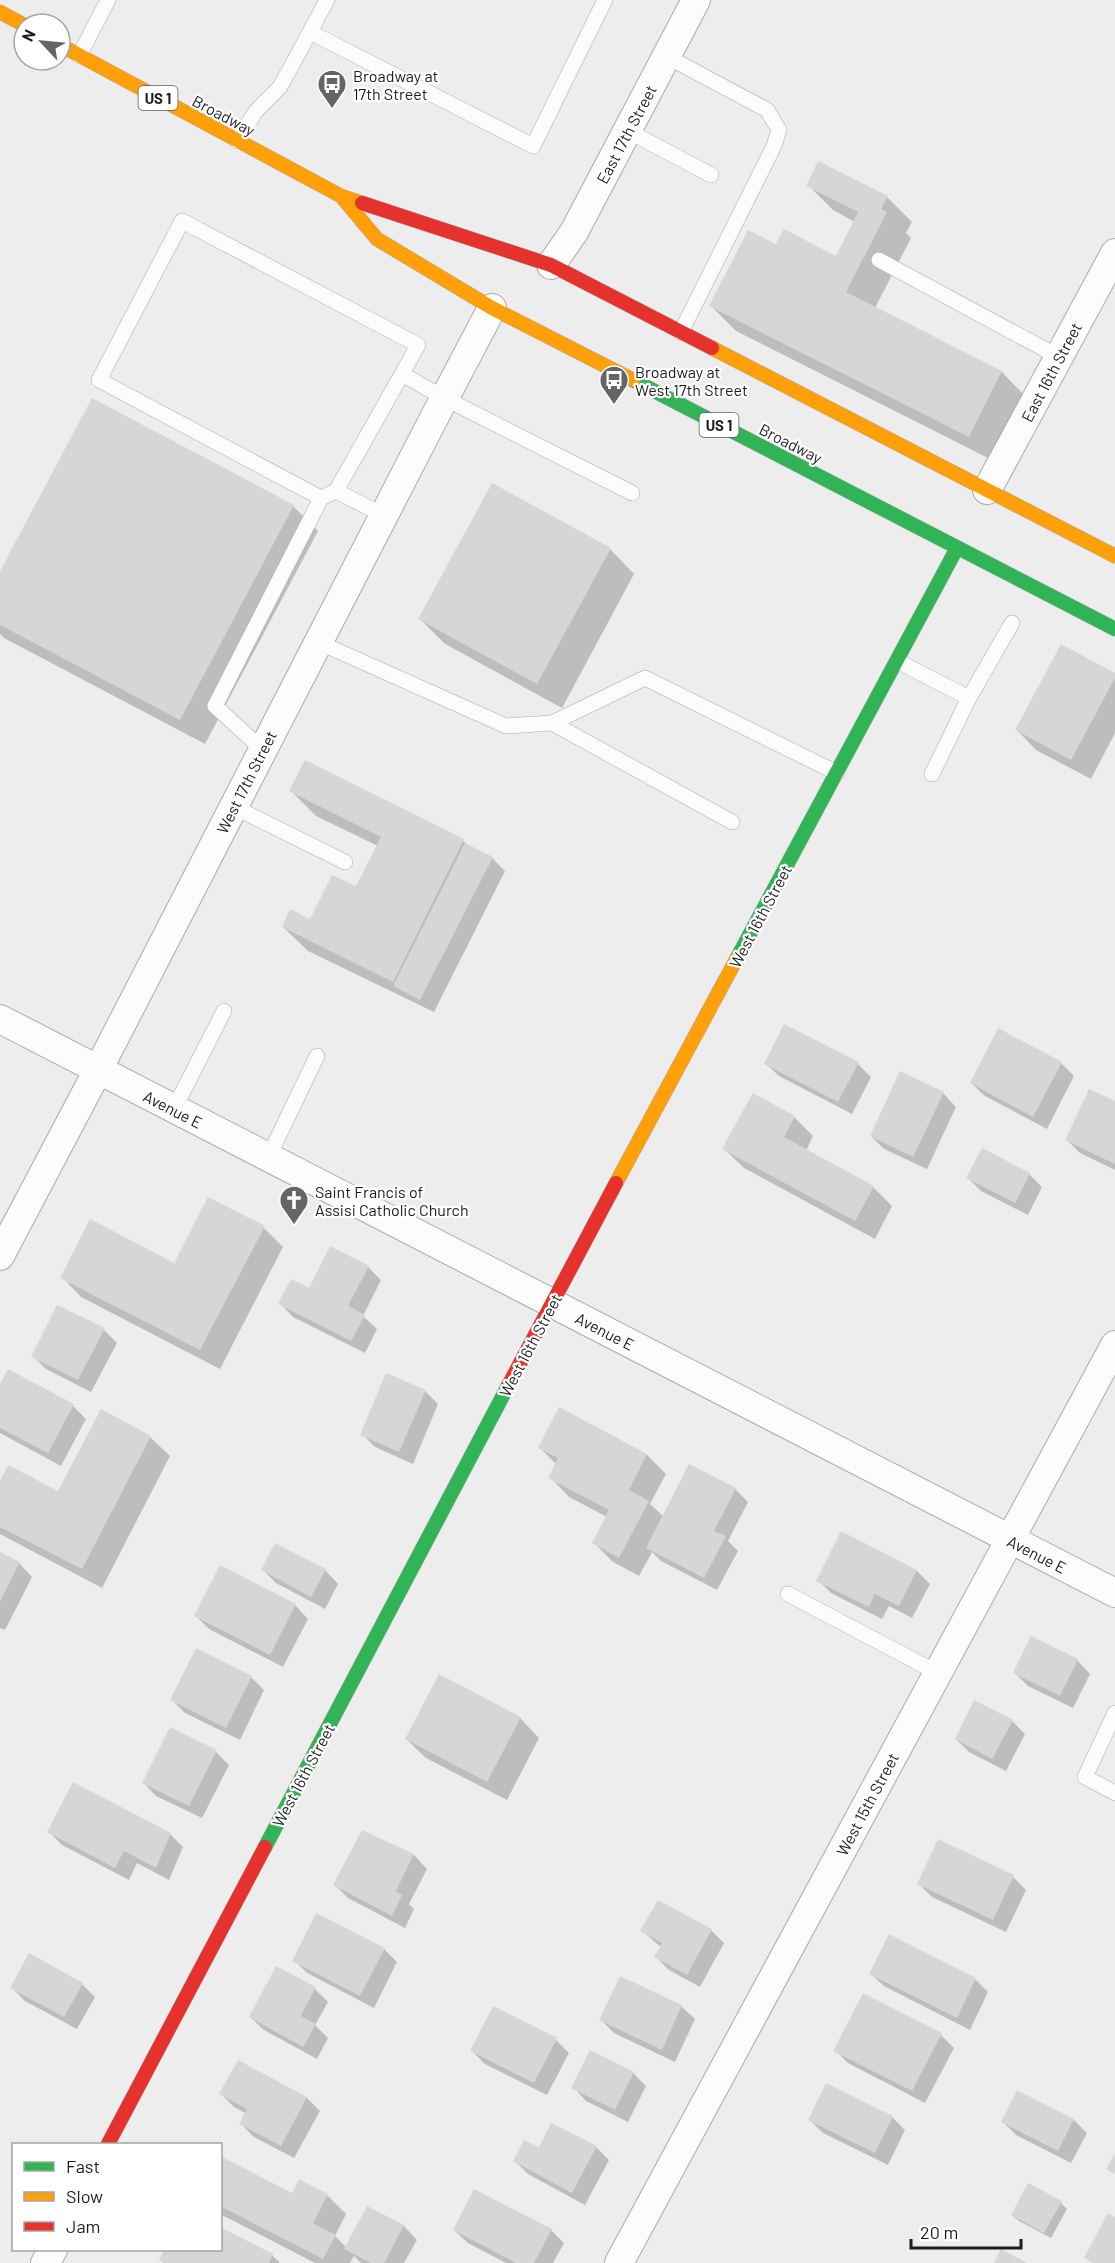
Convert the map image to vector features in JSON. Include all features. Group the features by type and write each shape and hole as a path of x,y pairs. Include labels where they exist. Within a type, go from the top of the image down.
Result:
{"main road":[{"name":"Broadway","path":"72,52 341,196 551,265 1115,556"},
{"name":"Broadway","path":"341,196 377,239 492,308 1115,629"},
{"name":"West 16th Street","path":"109,2143 552,1304 957,548"}],"street":[{"name":"East 17th Street","path":"551,265 574,231 696,0"},
{"name":"East 16th Street","path":"987,490 1115,253"},
{"name":"West 17th Street","path":"0,1256 492,308"},
{"name":"Avenue E","path":"0,1019 1115,1593"},
{"name":"West 15th Street","path":"619,2263 1115,1345"}],"lane":[{"path":"79,56 108,0"},
{"path":"237,141 256,111 280,87 327,0"},
{"path":"310,32 533,146 605,0"},
{"path":"666,56 767,110 779,130 774,146 681,332"},
{"path":"627,131 711,175"},
{"path":"263,750 215,706 321,498 336,491 418,345 182,221 99,380 321,498"},
{"path":"879,260 1059,357"},
{"path":"402,374 444,398 632,493"},
{"path":"336,491 383,515"},
{"path":"932,774 969,698 1012,623"},
{"path":"318,642 506,726 552,723 645,678 837,773"},
{"path":"897,661 969,698"},
{"path":"552,723 732,822"},
{"path":"234,807 345,862"},
{"path":"174,1109 224,1011"},
{"path":"268,1158 317,1056"},
{"path":"788,1594 938,1673"},
{"path":"1115,1713 1085,1777 1115,1793"}],"building":[{"path":"818,161 888,196 881,209 887,212 846,292 1002,371 969,437 709,306 748,230 776,244 784,229 836,256 858,212 806,186"},
{"path":"92,398 294,505 180,720 0,625 0,571"},
{"path":"492,483 611,548 537,684 418,619"},
{"path":"1061,644 1115,673 1115,678 1071,760 1015,730"},
{"path":"305,760 464,839 393,982 282,927 290,909 310,919 332,875 356,886 381,837 289,791"},
{"path":"465,843 493,857 420,1000 393,986"},
{"path":"784,1024 859,1062 838,1102 764,1064"},
{"path":"998,1028 1062,1062 1033,1117 970,1083"},
{"path":"900,1071 944,1092 913,1157 870,1136"},
{"path":"1089,1089 1115,1101 1115,1164 1065,1140"},
{"path":"753,1093 795,1116 784,1137 874,1186 855,1221 722,1149"},
{"path":"982,1148 1030,1173 1015,1203 966,1178"},
{"path":"208,1197 265,1226 200,1350 60,1278 90,1219 174,1263"},
{"path":"330,1246 369,1266 348,1306 365,1315 351,1341 278,1304 291,1279 309,1288"},
{"path":"57,1305 105,1328 78,1380 31,1357"},
{"path":"8,1369 74,1404 48,1453 0,1428 0,1384"},
{"path":"386,1373 426,1390 399,1452 360,1435"},
{"path":"559,1407 647,1454 629,1490 649,1501 619,1558 592,1543 609,1510 548,1478 558,1458 538,1448"},
{"path":"101,1409 151,1436 82,1569 0,1527 0,1481 8,1465 58,1491"},
{"path":"689,1464 736,1488 714,1531 726,1536 704,1578 646,1548"},
{"path":"841,1531 917,1570 899,1606 875,1594 869,1607 816,1581"},
{"path":"275,1543 326,1569 311,1597 261,1570"},
{"path":"0,1552 20,1562 0,1602"},
{"path":"220,1565 296,1604 270,1655 194,1616"},
{"path":"1031,1636 1078,1659 1060,1696 1013,1673"},
{"path":"196,1648 252,1676 226,1728 170,1700"},
{"path":"439,1674 521,1717 487,1782 405,1739"},
{"path":"974,1700 1013,1720 992,1759 955,1739"},
{"path":"170,1727 217,1750 189,1806 142,1783"},
{"path":"73,1782 171,1833 156,1868 124,1851 115,1868 47,1832"},
{"path":"362,1830 414,1854 396,1891 402,1895 392,1916 333,1885"},
{"path":"938,1839 1014,1875 993,1920 917,1884"},
{"path":"658,1900 712,1929 687,1975 654,1957 662,1943 640,1931"},
{"path":"316,1913 385,1948 360,1996 292,1961"},
{"path":"889,1934 976,1978 957,2018 869,1974"},
{"path":"29,1953 83,1983 64,2017 10,1988"},
{"path":"276,1966 316,1987 301,2016 316,2024 303,2047 249,2017"},
{"path":"620,1976 682,2005 662,2050 599,2020"},
{"path":"863,1993 942,2033 912,2091 833,2051"},
{"path":"493,2006 557,2038 534,2083 470,2051"},
{"path":"590,2050 634,2072 615,2110 571,2088"},
{"path":"238,2060 307,2097 281,2146 239,2124 247,2109 219,2094"},
{"path":"826,2083 893,2116 875,2153 808,2120"},
{"path":"1017,2090 1074,2119 1058,2151 1001,2122"},
{"path":"551,2123 597,2146 572,2193 513,2161 524,2140 539,2147"},
{"path":"1115,2153 1115,2174 1106,2169"},
{"path":"222,2157 292,2193 299,2179 328,2194 313,2223 336,2235 323,2259 222,2207"},
{"path":"1028,2183 1062,2201 1044,2233 1011,2215"},
{"path":"474,2189 552,2229 534,2263 516,2263 453,2230"},
{"path":"367,2206 404,2225 384,2263 371,2263 344,2249"},
{"path":"1108,2213 1115,2217 1115,2263 1093,2263 1084,2258"},
{"path":"222,2228 273,2254 269,2263 166,2263 159,2260 164,2251 222,2251"},
{"path":"1001,2249 1027,2263 994,2263"}],"traffic: fast":[{"path":"633,380 1115,629"},
{"path":"737,958 957,548"},
{"path":"265,1847 508,1386"}],"traffic: slow":[{"path":"0,12 12,18"},
{"path":"72,51 341,196 362,203"},
{"path":"341,196 377,239 492,308 633,380"},
{"path":"712,348 1115,556"},
{"path":"616,1183 737,958"}],"traffic: jam":[{"path":"362,203 551,265 712,348"},
{"path":"508,1386 616,1183"},
{"path":"109,2143 265,1847"}],"place":[{"name":"Broadway at 17th Street","path":"332,110"},
{"name":"Broadway at West 17th Street","path":"614,406"},
{"name":"Saint Francis of Assisi Catholic Church","path":"294,1226"}]}
